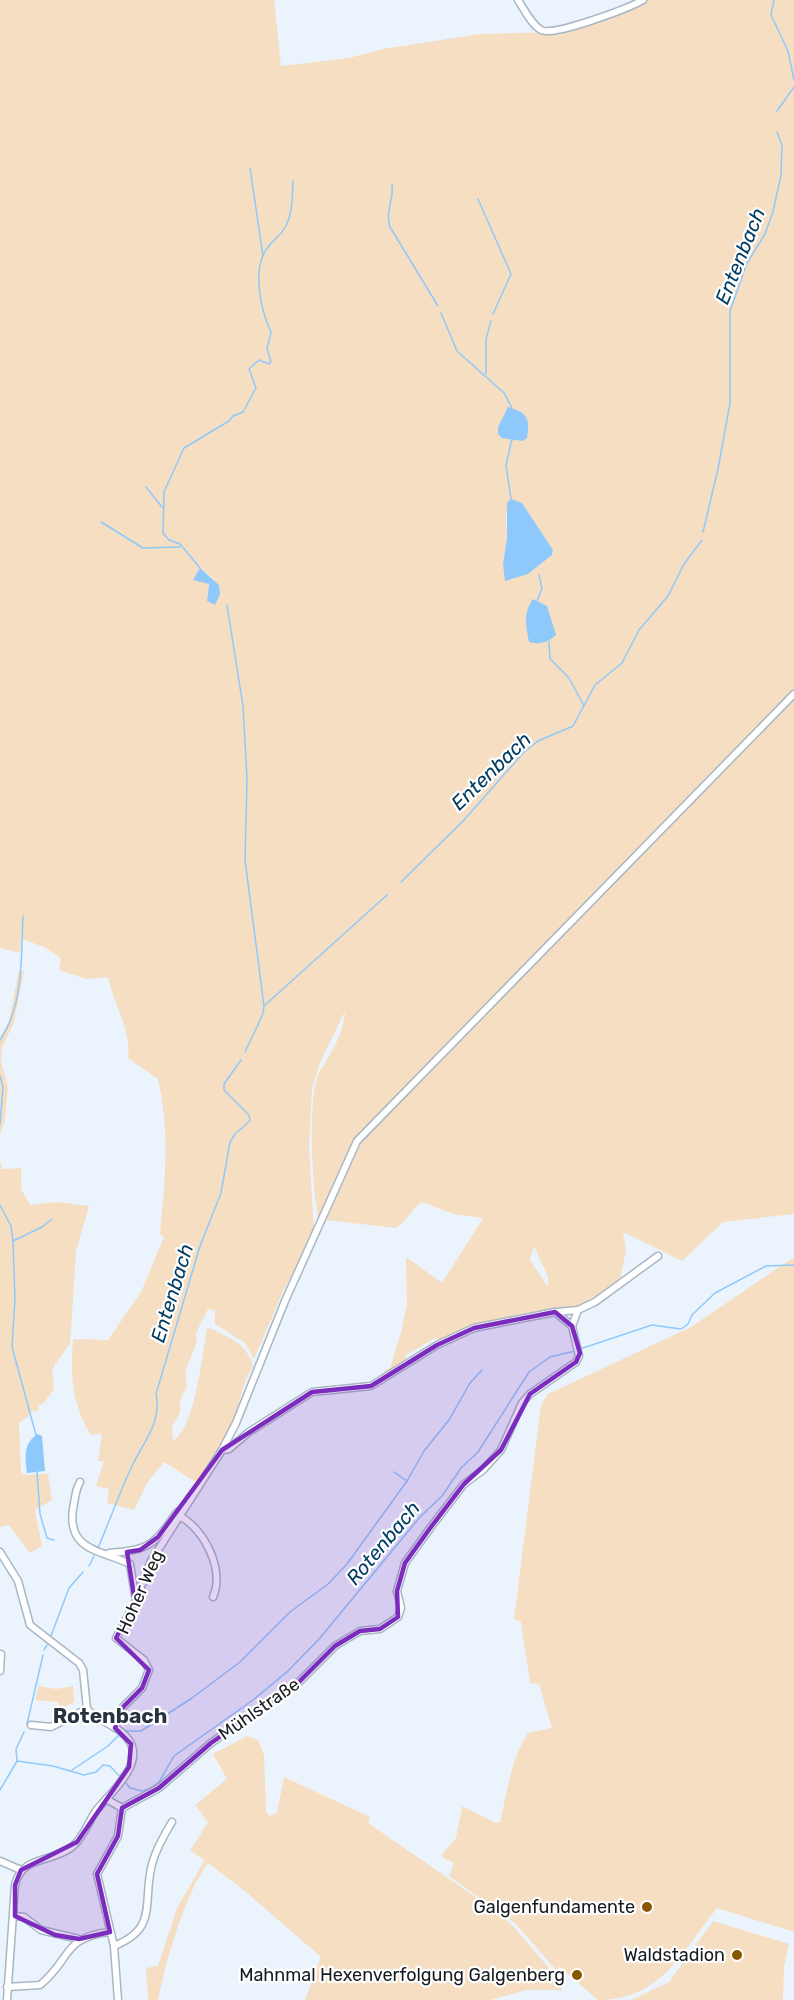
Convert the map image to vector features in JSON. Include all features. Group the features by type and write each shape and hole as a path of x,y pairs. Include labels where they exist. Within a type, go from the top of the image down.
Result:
{"street":[{"path":"518,0 535,24 547,32 581,24 643,0"},
{"name":"Hoher Weg","path":"120,1731 123,1707 142,1688 149,1674 144,1660 116,1638 135,1602 150,1561 222,1449 236,1423 285,1301 357,1141 438,1054 794,694"},
{"path":"222,1449 229,1449 249,1432 312,1392 371,1386 437,1345 474,1328 555,1312 578,1310 595,1302 658,1256"},
{"path":"555,1312 572,1326 578,1310"},
{"name":"Mühlstraße","path":"123,1808 159,1788 211,1743 299,1682 335,1646 360,1631 381,1629 398,1617 401,1608 397,1591 405,1563 464,1484 483,1470 501,1450 522,1403 530,1394 576,1362 579,1350 572,1326"},
{"path":"80,1482 72,1520 77,1536 88,1549 108,1553 140,1550 151,1544 188,1501"},
{"path":"179,1516 188,1520 217,1566 217,1587 213,1597"},
{"path":"0,1552 18,1581 30,1625 74,1657 83,1670 87,1709 98,1719 120,1731 131,1744 133,1754 122,1780 70,1848 21,1869 0,1861"},
{"path":"127,1552 135,1588 135,1602"},
{"path":"108,1553 130,1564"},
{"path":"0,1671 2,1654"},
{"path":"31,1725 51,1727 87,1709"},
{"path":"106,1799 123,1808 118,1836 97,1874 114,1946 118,2000"},
{"path":"114,1946 132,1939 141,1929 151,1866 171,1822"},
{"path":"7,2000 15,1916 15,1885 21,1869"},
{"path":"15,1916 24,1917 41,1930 79,1939"},
{"path":"7,1987 40,1985 79,1939 91,1934 111,1932"}],"highlighted area":[{"path":"555,1312 572,1326 580,1353 576,1362 530,1394 501,1450 464,1484 405,1563 397,1591 398,1617 380,1629 360,1631 335,1646 299,1682 211,1743 159,1788 122,1808 118,1836 97,1874 110,1932 79,1939 55,1935 15,1916 15,1885 21,1870 77,1842 129,1767 131,1744 115,1728 123,1707 142,1688 149,1670 116,1638 135,1602 127,1552 140,1550 158,1537 222,1450 312,1392 371,1386 437,1345 474,1328"}],"shaded area":[{"path":"0,0 274,0 281,66 349,58 383,49 480,34 553,32 625,11 649,0 794,0 794,1214 723,1222 682,1261 623,1232 626,1251 620,1279 579,1307 556,1310 440,1340 435,1338 406,1355 404,1363 384,1377 384,1370 390,1368 407,1303 406,1257 442,1283 483,1218 453,1214 422,1202 396,1228 326,1220 367,1130 364,1128 319,1220 314,1188 313,1098 321,1069 340,1035 345,1011 320,1063 312,1088 309,1146 314,1231 282,1294 254,1359 245,1343 215,1324 215,1310 208,1309 196,1333 197,1342 185,1372 187,1385 180,1402 180,1413 172,1426 173,1441 181,1433 193,1406 207,1327 235,1341 246,1352 253,1367 244,1384 227,1433 197,1483 164,1462 147,1483 134,1510 107,1503 109,1489 96,1486 104,1461 98,1461 102,1434 91,1435 76,1401 72,1377 73,1339 108,1340 141,1292 164,1237 160,1234 165,1156 162,1098 158,1079 128,1058 125,1027 108,977 86,979 59,970 61,958 44,947 22,939 20,953 0,948","holes":["506,514 536,525 553,550 552,555 528,574 503,564 507,538","200,569 214,579 218,588 215,605 207,597 209,584 203,581 197,572","534,1246 548,1277 548,1287 530,1260"]},
{"path":"19,970 24,971 14,1023 2,1047 1,1061 8,1087 5,1119 0,1135 0,1037 9,1021"},
{"path":"0,1160 2,1169 21,1168 21,1189 30,1205 57,1202 89,1206 76,1251 70,1344 55,1364 52,1372 54,1389 43,1404 38,1405 39,1410 30,1412 26,1401 30,1415 19,1423 21,1472 25,1475 48,1474 52,1500 35,1510 42,1546 30,1553 9,1525 0,1527"},
{"path":"794,1257 794,1932 717,1908 681,1956 654,1982 638,1992 620,1998 598,2000 560,1967 556,1970 516,1924 449,1876 454,1863 443,1858 442,1854 456,1838 462,1806 496,1823 500,1822 510,1776 522,1743 528,1733 552,1728 539,1684 530,1683 521,1622 514,1619 541,1405 548,1394 691,1327"},
{"path":"39,1686 56,1689 73,1686 74,1702 60,1709 58,1702 35,1700"},
{"path":"247,1736 258,1740 264,1755 266,1811 269,1816 277,1813 284,1777 370,1817 368,1823 493,1909 514,1927 561,1982 562,1990 526,1990 491,2000 305,2000 321,1957 246,1892 208,1863 184,1909 158,2000 148,2000 146,1968 158,1966 177,1908 205,1860 190,1851 208,1822 195,1805 227,1779 213,1754"},
{"name":"Waldstadion","path":"713,1921 789,1944 784,1966 783,2000 631,2000 669,1982"}],"water":[{"path":"508,407 524,414 528,421 527,438 522,441 502,438 498,434 498,427"},
{"path":"511,499 522,503 553,550 552,555 528,574 505,581 503,564 507,538 507,503"},
{"path":"200,568 219,585 220,594 215,605 207,601 209,584 193,580"},
{"path":"533,599 547,606 556,635 544,642 529,642 527,614"},
{"path":"38,1434 42,1436 45,1471 27,1473 27,1446"}],"waterway":[{"name":"Entenbach","path":"774,0 771,15 788,51 794,80"},
{"name":"Entenbach","path":"777,111 794,87"},
{"name":"Entenbach","path":"703,532 730,403 730,311 747,263 765,234 773,212 781,175 782,145 777,132"},
{"path":"250,168 263,256"},
{"path":"200,568 180,544 169,540 163,533 164,492 184,448 243,412 256,388 249,369 259,360 269,364 271,361 267,349 271,332 259,290 260,266 268,247 282,232 288,221 292,204 293,181"},
{"path":"392,184 388,216 390,227 438,306"},
{"path":"478,199 511,274 493,314"},
{"path":"441,313 457,351 504,393 512,408"},
{"path":"486,374 486,339 491,321"},
{"path":"511,499 506,465 512,439"},
{"path":"146,487 162,507"},
{"path":"101,522 143,548 180,547"},
{"name":"Entenbach","path":"401,882 463,821 524,752 538,741 573,726 595,685 622,663 639,630 668,596 684,564 702,540"},
{"path":"537,601 542,588 539,575"},
{"path":"227,605 243,706 247,778 245,860 264,1006"},
{"path":"549,641 550,659 569,678 584,706"},
{"name":"Entenbach","path":"245,1052 263,1014 264,1006 387,895"},
{"path":"0,1040 13,1012 20,980 23,916"},
{"name":"Entenbach","path":"98,1548 128,1474 154,1422 156,1394 200,1246 221,1193 230,1142 235,1134 250,1121 249,1115 224,1090 224,1084 241,1060"},
{"path":"0,1076 3,1087 0,1124"},
{"path":"0,1205 11,1226 13,1241 15,1300 12,1347 36,1435"},
{"path":"13,1241 42,1227 52,1219"},
{"name":"Rotenbach","path":"580,1349 652,1325 681,1329 715,1293 766,1266 794,1265"},
{"name":"Rotenbach","path":"125,1782 130,1788 142,1791 149,1789 159,1782 174,1756 253,1700 288,1671 320,1638 420,1517 442,1496 461,1468 478,1452 529,1372 550,1357 575,1351"},
{"path":"124,1731 141,1731 192,1698 240,1662 290,1612 328,1584 347,1564 407,1481 424,1451 449,1420 470,1383 482,1370"},
{"path":"37,1472 40,1514 47,1538 54,1540"},
{"path":"394,1472 407,1481"},
{"name":"Entenbach","path":"89,1566 94,1556"},
{"name":"Entenbach","path":"51,1636 69,1588 83,1572"},
{"name":"Entenbach","path":"44,1650 47,1645"},
{"name":"Entenbach","path":"27,1724 43,1655"},
{"name":"Entenbach","path":"17,1761 16,1749 24,1732"},
{"path":"72,1770 108,1746 120,1734"},
{"name":"Rotenbach","path":"0,1790 17,1761 53,1766 84,1775 96,1772 103,1765 110,1766 122,1779"}],"place":[{"name":"Galgenfundamente","path":"647,1907"},
{"name":"Waldstadion","path":"737,1955"},
{"name":"Mahnmal Hexenverfolgung Galgenberg","path":"577,1975"}],"district":[{"name":"Rotenbach","path":"110,1715"}]}
